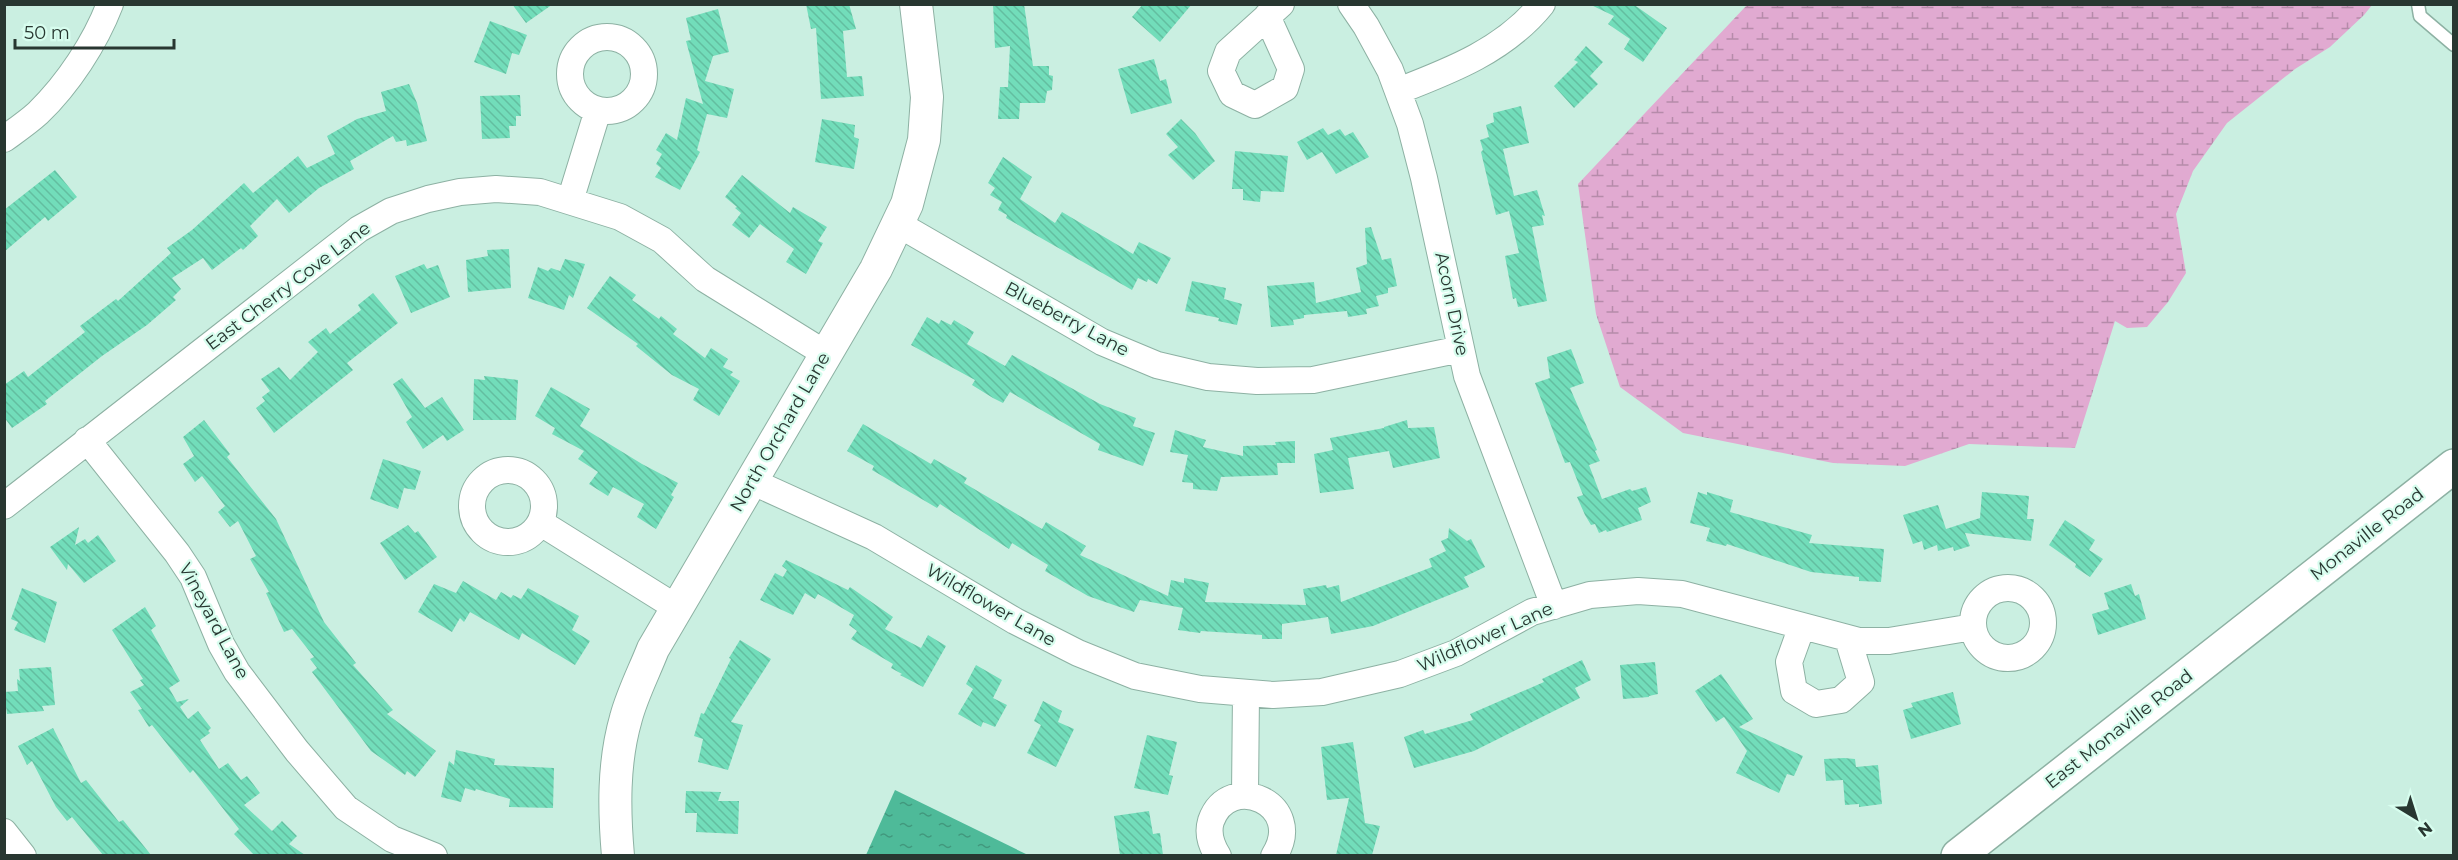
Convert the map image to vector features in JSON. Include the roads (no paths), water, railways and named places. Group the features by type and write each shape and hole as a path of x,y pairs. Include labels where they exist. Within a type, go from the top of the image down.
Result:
{"main road":[{"name":"Monaville Road","path":"2280,602 2454,466"},
{"name":"East Monaville Road","path":"1958,855 2280,602"}],"street":[{"path":"4,139 36,114 59,90 102,25 110,4"},
{"name":"North Orchard Lane","path":"618,855 615,814 618,759 626,717 653,650 876,269 907,204 924,140 927,97 916,4"},
{"name":"Acorn Drive","path":"1351,4 1390,70 1410,124 1467,376 1554,606"},
{"path":"1398,91 1458,68 1502,42 1533,16 1542,4"},
{"path":"570,201 598,110"},
{"name":"East Cherry Cove Lane","path":"4,506 359,229 391,211 449,194 496,189 540,192 620,217 662,240 705,279 826,354"},
{"name":"Blueberry Lane","path":"898,224 1102,342 1157,365 1208,377 1257,381 1313,380 1461,349"},
{"name":"Vineyard Lane","path":"87,440 177,553 193,577 221,644 237,672 297,751 346,808 392,839 434,855"},
{"name":"Wildflower Lane","path":"751,481 874,537 1015,621 1078,653 1135,676 1200,689 1273,695 1322,692 1400,674 1456,653 1532,612 1590,595 1638,591 1682,594 1859,641 1889,641 1973,627"},
{"path":"541,523 677,608"},
{"path":"1802,626 1789,662 1794,691 1816,704 1841,700 1861,682 1848,639"},
{"path":"1245,795 1246,693"},
{"path":"1218,855 1209,837 1214,813 1222,804 1245,795 1268,802 1276,810 1283,833 1274,855"},
{"path":"4,832 23,855"}],"lane":[{"path":"2418,4 2420,16 2454,45"}],"water":[{"path":"895,790 1028,855 866,855"}]}
